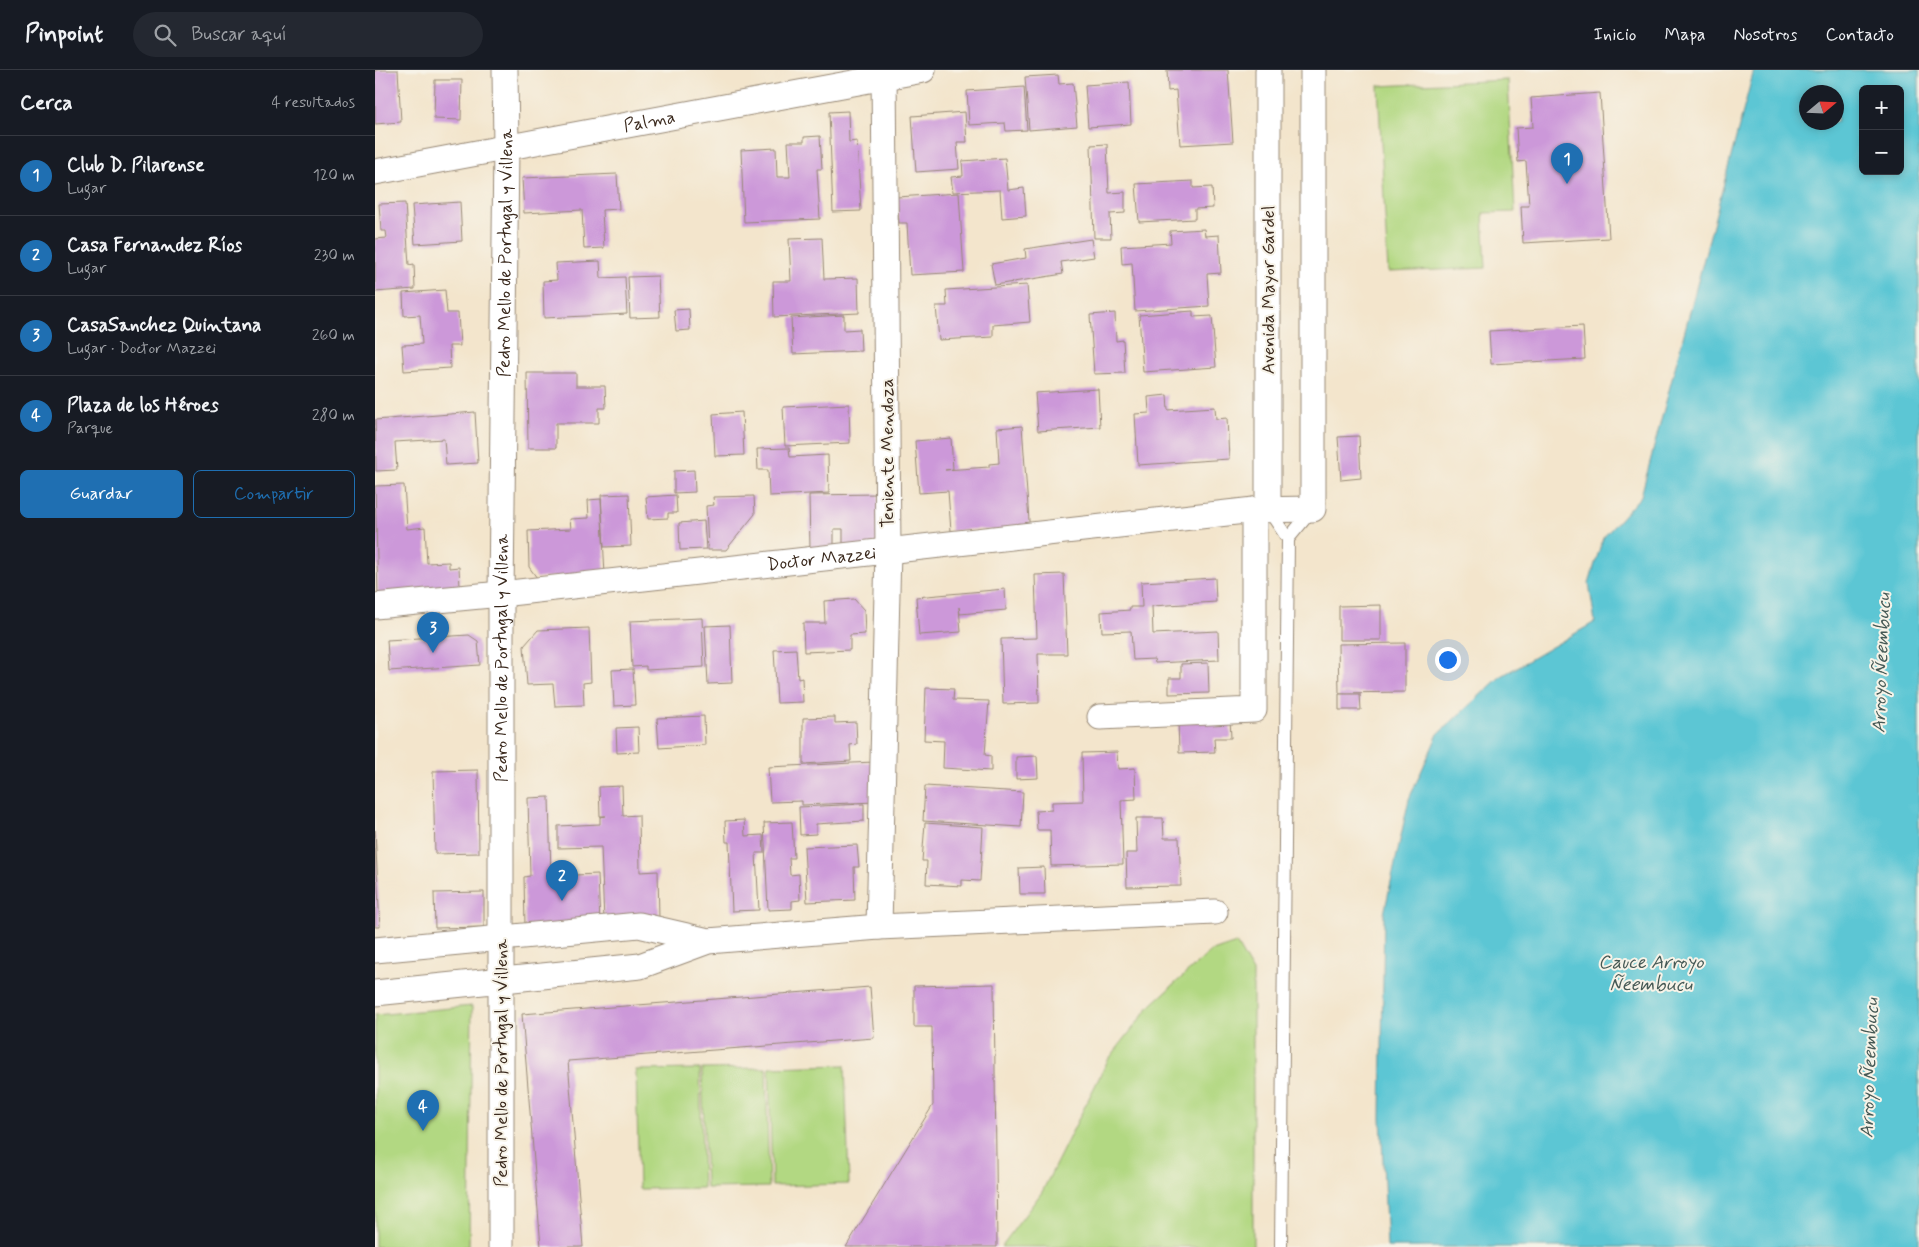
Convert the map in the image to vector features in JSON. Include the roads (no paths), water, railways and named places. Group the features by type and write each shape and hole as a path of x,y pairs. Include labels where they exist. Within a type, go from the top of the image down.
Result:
{"street":[{"name":"Pedro Mello de Portugal y Villena","path":"501,1247 501,594 506,147 505,70"},
{"name":"Palma","path":"375,172 884,74 923,70"},
{"name":"Avenida Mayor Gardel","path":"1100,717 1254,710 1261,510 1268,70"},
{"path":"1313,70 1313,509"},
{"name":"Teniente Mendoza","path":"879,926 888,550 884,74"},
{"name":"Doctor Mazzei","path":"375,606 501,594 1261,510 1313,509"},
{"path":"375,992 640,966 708,941 879,926 1215,912"},
{"path":"375,950 501,940 639,925 708,941"}],"lane":[{"path":"1281,1247 1288,539 1313,509"},
{"path":"1261,510 1288,539"}],"water":[{"name":"Cauce Arroyo Ñeembucu","path":"1754,70 1919,70 1919,1247 1387,1247 1381,1118 1384,914 1409,799 1438,734 1500,677 1595,622 1589,583 1603,538 1641,496"}],"place":[{"name":"Club D. Pilarense","path":"1567,184"},
{"name":"CasaSanchez Quintana","path":"433,653"},
{"name":"Casa Fernandez Ríos","path":"562,901"},
{"name":"Plaza de los Héroes","path":"423,1131"}],"water label":[{"name":"Arroyo Ñeembucu","path":"1880,663"},
{"name":"Arroyo Ñeembucu","path":"1868,1068"}]}
